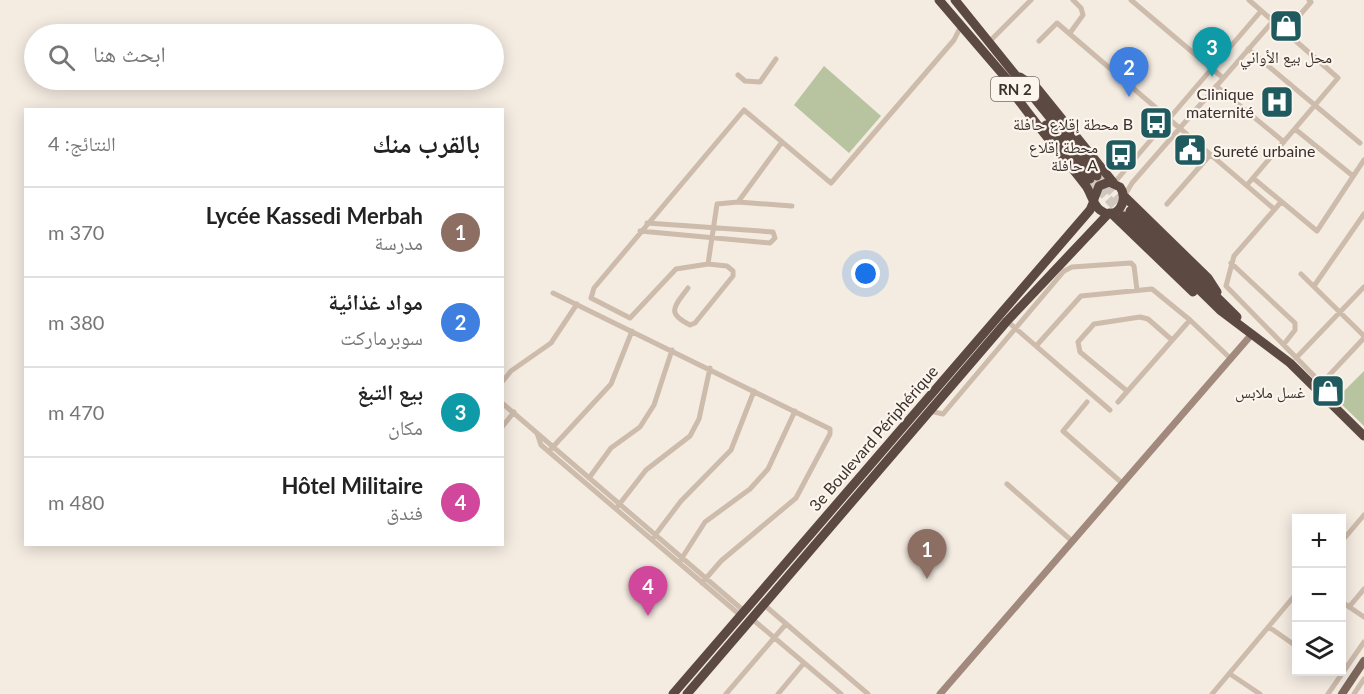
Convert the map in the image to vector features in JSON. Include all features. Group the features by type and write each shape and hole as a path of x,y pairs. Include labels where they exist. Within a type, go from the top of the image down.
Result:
{"highway":[{"name":"RN 2","path":"939,0 1013,78"},
{"name":"RN 2","path":"955,0 990,41 1013,78 1091,181"},
{"path":"1221,306 1208,278 1125,196 1120,187 1114,183 1037,88 1013,78 1014,94 1091,181 1093,203 1098,208 1125,217 1221,306 1252,334 1293,360 1364,436"},
{"path":"1093,203 1099,186 1114,183"},
{"path":"687,694 744,614 760,600 930,411 1007,321 1096,226 1110,213 1121,208 1125,196"},
{"name":"3e Boulevard Périphérique","path":"760,600 1093,203"},
{"path":"1125,217 1198,297 1221,306"},
{"path":"1096,226 1125,217"},
{"path":"673,694 713,655"}],"main road":[{"path":"1342,694 1364,661"}],"street":[{"path":"990,41 1031,0"},
{"path":"1070,33 1083,15 1081,8 1073,0"},
{"path":"1131,0 1223,78"},
{"path":"1138,7 1144,0"},
{"path":"1247,185 1337,82 1337,75 1249,0"},
{"path":"1286,31 1311,2 1309,0"},
{"path":"1114,183 1261,11"},
{"path":"1125,196 1179,128 1274,20"},
{"path":"1039,41 1057,23 1274,209"},
{"path":"688,288 675,306 674,312 677,319 690,325 695,323 733,276 733,272 727,266 708,264 676,269 630,318 593,302 594,288 744,110 831,183 954,40 962,26"},
{"path":"1248,50 1360,142"},
{"path":"738,75 745,81 760,82 776,59"},
{"path":"1216,86 1284,142"},
{"path":"1295,129 1353,176"},
{"path":"738,202 782,142"},
{"path":"1167,204 1210,155"},
{"path":"1253,178 1317,231 1364,160"},
{"path":"708,264 717,204 738,202 792,206"},
{"path":"1281,202 1234,256 1226,286 1284,344 1293,360 1364,287"},
{"path":"1314,286 1364,214"},
{"path":"640,231 770,243 775,238 773,232 647,223"},
{"path":"930,411 943,414 1064,271 1072,267 1131,263 1134,266 1137,290"},
{"path":"1231,263 1295,323 1295,330 1284,344"},
{"path":"1301,274 1364,337 1319,387"},
{"path":"1037,345 1081,296 1152,289 1190,320 1230,358"},
{"path":"553,293 710,368 830,429 830,434 804,485 787,508 728,555 704,581"},
{"path":"504,380 511,371 551,343 577,304"},
{"path":"1127,391 1080,352 1078,342 1094,324 1140,317 1148,319 1172,340"},
{"path":"1118,402 1190,320"},
{"path":"1007,321 1110,410"},
{"path":"551,449 611,384 632,331"},
{"path":"940,694 1252,334"},
{"path":"588,480 611,447 640,427 654,405 672,350"},
{"path":"618,506 646,470 690,436 699,419 710,368"},
{"path":"654,537 681,501 731,450 754,391"},
{"path":"1088,402 1064,431 1122,483"},
{"path":"504,404 536,432 551,449 704,581 804,663 836,693"},
{"path":"680,560 705,522 750,489 768,469 795,411"},
{"path":"504,424 514,412"},
{"path":"1007,484 1071,541"},
{"path":"1346,535 1364,515"},
{"path":"1349,607 1364,589"},
{"path":"1212,694 1292,599"},
{"path":"760,600 868,694"},
{"path":"1346,605 1364,617"},
{"path":"726,694 786,624"},
{"path":"1269,627 1292,643"},
{"path":"1346,669 1364,642"},
{"path":"778,694 804,663"},
{"path":"1230,674 1260,694"},
{"path":"1328,694 1341,676"},
{"path":"1353,694 1361,689 1364,679"}],"green space":[{"path":"824,66 881,116 849,153 794,105"},
{"path":"1364,371 1364,426 1336,399"}],"tunnel":[{"path":"1097,176 1126,207"},
{"path":"1090,179 1123,215"}],"place":[{"name":"محل بيع الأواني","path":"1286,26"},
{"name":"بيع التبغ","path":"1212,77"},
{"name":"مواد غذائية","path":"1129,97"},
{"name":"Clinique maternité","path":"1277,102"},
{"name":"محطة إقلاع حافلة B","path":"1156,123"},
{"name":"Sureté urbaine","path":"1190,150"},
{"name":"محطة إقلاع حافلة A","path":"1121,155"},
{"name":"غسل ملابس","path":"1328,391"},
{"name":"Lycée Kassedi Merbah","path":"927,579"},
{"name":"Hôtel Militaire","path":"648,616"}]}
